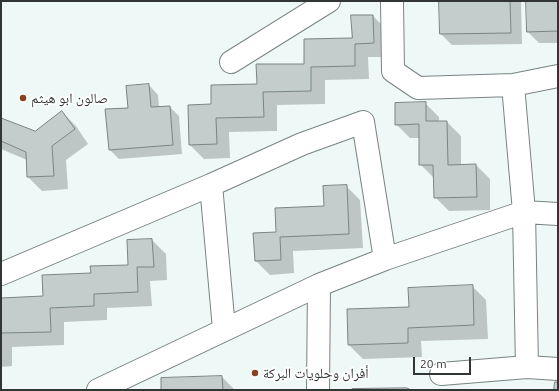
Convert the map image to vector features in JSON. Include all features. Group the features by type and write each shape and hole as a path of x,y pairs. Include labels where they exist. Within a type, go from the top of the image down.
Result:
{"street":[{"path":"231,62 329,1"},
{"path":"392,1 393,71 418,88 513,85 558,76"},
{"path":"513,85 524,212 527,367"},
{"path":"1,274 211,185 302,144 364,122 385,259"},
{"path":"211,185 224,329"},
{"path":"98,390 319,285 385,259 524,212 558,214"},
{"path":"318,390 319,285"},
{"path":"440,374 527,367 558,369"}],"building":[{"path":"439,1 510,1 511,33 440,34"},
{"path":"526,1 558,1 558,31 527,32"},
{"path":"351,15 373,15 374,43 355,44 355,66 311,67 311,91 263,92 264,117 216,118 217,144 189,145 188,105 211,104 211,85 257,84 256,64 304,64 304,39 352,38"},
{"path":"149,84 151,107 170,106 173,145 109,150 105,109 128,108 126,86"},
{"path":"426,102 426,121 447,121 448,165 476,164 477,197 434,198 433,165 419,165 419,124 395,125 395,103"},
{"path":"62,111 75,129 52,146 54,176 27,177 26,152 1,141 1,118 35,131"},
{"path":"347,185 349,234 280,237 281,260 255,261 253,233 276,232 275,208 324,206 323,186"},
{"path":"152,239 154,267 137,267 138,292 94,294 94,306 50,308 51,332 1,333 1,298 43,296 42,275 91,273 90,266 128,265 127,240"},
{"path":"473,285 474,325 408,328 408,343 348,345 347,309 409,307 408,288"},
{"path":"222,376 223,390 161,390 161,378"},
{"path":"555,382 558,382 558,390 554,390"},
{"path":"407,388 411,390 352,390 352,389"}],"place":[{"name":"صالون ابو هيثم","path":"23,98"},
{"name":"أفران وحلويات البركة","path":"255,373"}]}
